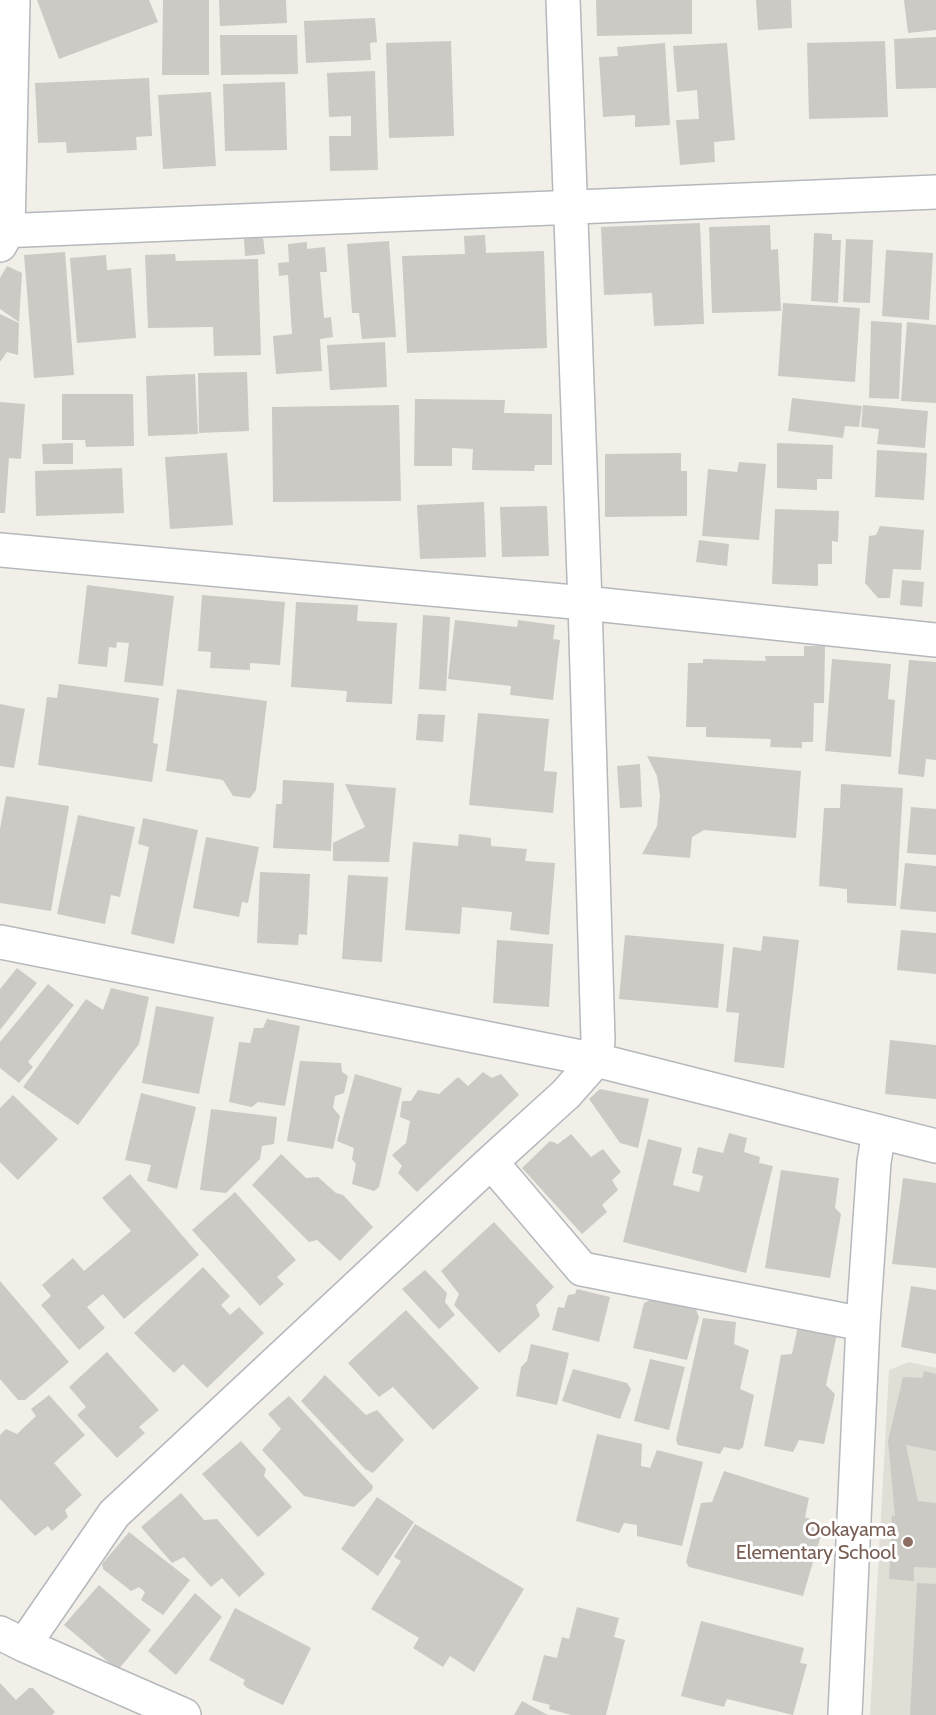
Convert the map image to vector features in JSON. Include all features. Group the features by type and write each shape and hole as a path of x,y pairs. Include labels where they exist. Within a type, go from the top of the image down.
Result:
{"street":[{"path":"14,0 3,236 570,207 936,192"},
{"path":"183,1715 12,1639 114,1514 566,1094 596,1060 598,1040 585,603 563,0"},
{"path":"0,550 585,603 936,640"},
{"path":"0,942 596,1060 936,1146"},
{"path":"845,1715 863,1324 874,1162 879,1132"},
{"path":"491,1162 582,1269 863,1324"}],"shaded area":[{"name":"Ookayama Elementary School","path":"909,1362 936,1368 936,1715 870,1715 889,1370"}],"building":[{"path":"37,0 149,0 158,22 59,59"},
{"path":"163,0 209,0 209,75 162,75"},
{"path":"219,0 286,0 287,23 220,26"},
{"path":"596,0 692,0 692,34 597,36"},
{"path":"756,0 791,0 792,28 758,30"},
{"path":"904,0 936,0 936,30 908,33"},
{"path":"375,18 377,42 370,43 371,60 306,63 304,21"},
{"path":"220,35 297,35 298,74 221,75"},
{"path":"936,37 936,88 896,89 894,39"},
{"path":"451,41 454,136 389,138 386,43"},
{"path":"885,41 888,117 809,119 807,43"},
{"path":"665,43 670,125 635,127 635,115 603,117 599,57 618,56 617,47"},
{"path":"727,43 735,140 714,142 715,162 680,165 676,120 699,119 697,90 677,92 673,46"},
{"path":"375,71 378,170 330,171 329,136 351,136 351,116 329,117 327,73"},
{"path":"149,78 152,136 136,137 137,150 67,153 66,142 38,143 35,83"},
{"path":"285,82 287,150 225,151 223,84"},
{"path":"211,92 216,166 163,169 158,95"},
{"path":"700,223 704,324 654,326 652,293 604,295 601,227"},
{"path":"770,225 771,250 778,249 781,311 712,313 709,227"},
{"path":"814,233 832,234 832,240 841,240 838,303 811,301"},
{"path":"485,235 486,253 544,251 547,348 407,353 402,256 465,254 464,236"},
{"path":"263,237 265,254 245,256 244,239"},
{"path":"846,239 873,240 870,303 843,302"},
{"path":"389,241 396,337 362,339 359,313 352,313 347,244"},
{"path":"307,242 307,249 325,247 327,272 320,272 324,318 331,317 333,337 320,339 322,371 276,374 273,336 292,334 288,275 279,276 278,263 289,262 288,244"},
{"path":"886,250 933,253 929,320 882,316"},
{"path":"65,252 74,375 34,378 24,255"},
{"path":"175,254 176,261 258,259 261,355 214,356 213,327 148,328 145,255"},
{"path":"106,255 107,270 131,268 136,338 77,343 70,258"},
{"path":"7,266 22,273 19,322 0,309 0,278"},
{"path":"783,303 860,308 855,382 778,376"},
{"path":"0,314 19,323 18,355 7,352 0,362"},
{"path":"871,321 902,323 899,399 869,398"},
{"path":"907,322 936,325 936,403 901,401"},
{"path":"385,342 387,387 330,390 327,345"},
{"path":"247,372 249,431 199,433 198,373"},
{"path":"195,374 198,434 148,436 146,376"},
{"path":"62,394 133,394 134,446 86,447 85,440 62,440"},
{"path":"792,398 862,406 859,427 845,426 843,438 788,431"},
{"path":"415,399 505,400 504,413 552,414 552,465 535,465 534,471 472,470 473,449 452,448 452,466 414,466"},
{"path":"0,402 25,404 21,459 9,458 5,513 0,513"},
{"path":"399,405 401,501 273,502 272,407"},
{"path":"863,405 928,411 925,448 877,444 879,429 861,427"},
{"path":"73,443 73,464 43,464 42,444"},
{"path":"777,443 833,445 832,479 817,479 817,490 777,488"},
{"path":"877,450 927,453 924,500 875,497"},
{"path":"227,453 233,525 170,529 165,457"},
{"path":"681,453 681,471 687,471 687,516 605,517 605,454"},
{"path":"739,462 766,464 759,540 702,536 708,469 737,472"},
{"path":"122,468 124,513 36,516 35,471"},
{"path":"484,502 486,557 420,559 417,505"},
{"path":"547,506 549,556 502,557 500,507"},
{"path":"775,509 839,511 838,542 832,541 832,564 818,564 818,586 772,584"},
{"path":"880,526 924,530 921,570 893,569 890,598 878,598 865,583 869,536 876,535"},
{"path":"699,540 729,544 727,566 696,562"},
{"path":"902,580 924,582 922,607 900,605"},
{"path":"87,585 174,596 163,686 124,682 129,643 117,642 116,648 109,647 107,667 78,664"},
{"path":"202,595 285,602 280,665 250,663 250,670 210,668 211,652 198,651"},
{"path":"296,602 358,605 357,621 397,623 392,704 346,702 347,691 291,687"},
{"path":"423,615 450,617 446,691 419,689"},
{"path":"455,620 517,627 518,620 555,625 553,639 560,640 553,700 510,695 511,686 448,679"},
{"path":"804,646 825,646 824,703 814,703 813,742 802,742 802,748 770,747 771,739 706,737 706,727 686,727 688,663 703,663 703,659 766,661 765,656 804,656"},
{"path":"832,659 891,664 888,699 895,700 891,757 825,751"},
{"path":"909,660 936,662 936,760 926,759 924,777 898,774"},
{"path":"59,684 159,698 153,743 158,744 152,782 38,765 47,697 57,698"},
{"path":"177,689 267,701 256,790 250,798 233,796 223,780 166,771"},
{"path":"0,704 25,709 14,768 0,766"},
{"path":"478,713 549,719 544,771 557,772 553,813 469,805"},
{"path":"418,714 445,715 443,742 416,740"},
{"path":"647,756 801,771 796,838 704,830 692,837 690,858 642,854 657,826 660,796 657,776"},
{"path":"640,764 642,807 620,808 617,766"},
{"path":"283,780 334,783 331,851 273,848 276,804 282,804"},
{"path":"345,784 396,788 389,862 333,861 333,843 365,827"},
{"path":"841,784 903,788 896,906 847,903 847,889 819,886 824,808 840,808"},
{"path":"6,796 69,806 51,911 0,903 0,829"},
{"path":"911,807 936,809 936,855 907,853"},
{"path":"78,815 135,827 120,897 111,895 105,924 57,914"},
{"path":"143,818 198,830 174,944 131,934 149,847 138,844"},
{"path":"459,834 491,838 491,846 527,849 525,861 555,863 549,935 510,930 512,912 462,907 460,934 405,930 413,842 458,846"},
{"path":"206,837 259,847 248,903 242,902 239,917 193,908"},
{"path":"905,863 936,866 936,912 900,909"},
{"path":"260,872 310,874 307,935 299,934 298,945 257,943"},
{"path":"348,875 388,877 382,962 342,959"},
{"path":"901,930 936,933 936,974 897,970"},
{"path":"625,935 724,944 718,1008 619,999"},
{"path":"763,936 799,940 784,1068 734,1062 739,1013 726,1012 733,947 761,951"},
{"path":"497,940 553,944 549,1007 493,1003"},
{"path":"17,968 37,983 0,1030 0,989"},
{"path":"48,984 74,1005 28,1062 33,1067 19,1083 0,1068 0,1042"},
{"path":"111,988 149,997 139,1044 78,1125 23,1087 86,999 103,1010"},
{"path":"156,1006 214,1017 199,1094 142,1083"},
{"path":"267,1019 300,1026 285,1106 258,1102 252,1107 229,1102 239,1042 250,1043 254,1028 263,1028"},
{"path":"890,1040 936,1045 936,1099 885,1094"},
{"path":"300,1061 341,1063 342,1072 348,1076 344,1093 335,1096 333,1108 340,1116 333,1149 287,1141"},
{"path":"483,1072 492,1078 501,1074 519,1095 417,1192 398,1173 402,1166 392,1155 406,1143 410,1121 400,1117 402,1101 411,1101 418,1090 439,1094 458,1077 468,1086"},
{"path":"355,1074 402,1088 379,1187 374,1191 352,1184 356,1164 352,1159 354,1148 337,1141"},
{"path":"600,1089 649,1099 638,1148 620,1143 589,1099"},
{"path":"141,1093 196,1107 177,1189 147,1181 151,1165 125,1160"},
{"path":"13,1095 58,1139 18,1180 0,1162 0,1108"},
{"path":"211,1109 277,1117 274,1144 262,1146 260,1159 226,1193 200,1190"},
{"path":"729,1133 747,1138 744,1152 760,1157 759,1163 773,1166 746,1273 623,1242 648,1139 682,1148 673,1185 699,1192 703,1176 692,1173 698,1147 723,1153"},
{"path":"571,1134 591,1157 603,1149 621,1172 612,1180 618,1190 602,1205 607,1212 582,1234 522,1168 550,1141 558,1144"},
{"path":"281,1154 306,1178 318,1177 336,1193 343,1195 373,1227 340,1261 317,1240 309,1242 252,1185"},
{"path":"781,1170 839,1178 835,1208 841,1214 830,1278 765,1268"},
{"path":"130,1174 199,1255 124,1319 103,1294 87,1307 105,1328 79,1350 41,1305 51,1296 42,1285 73,1258 84,1271 131,1231 102,1198"},
{"path":"903,1178 936,1183 936,1268 892,1264"},
{"path":"235,1192 296,1260 277,1277 284,1284 260,1306 192,1230"},
{"path":"494,1222 554,1287 536,1305 540,1316 499,1353 454,1305 459,1294 441,1271"},
{"path":"203,1267 230,1296 221,1305 230,1315 239,1307 264,1333 207,1388 183,1364 174,1373 134,1333"},
{"path":"425,1270 447,1293 445,1302 455,1315 439,1329 402,1289"},
{"path":"0,1281 69,1362 25,1400 18,1400 0,1379"},
{"path":"911,1286 936,1290 936,1354 901,1347"},
{"path":"577,1289 610,1297 599,1342 552,1330 558,1307 564,1308 568,1295 575,1294"},
{"path":"657,1297 695,1307 699,1317 687,1360 633,1348 644,1303"},
{"path":"406,1310 479,1388 433,1430 393,1387 379,1397 348,1363"},
{"path":"703,1318 736,1322 734,1344 749,1350 740,1389 754,1395 743,1447 739,1450 724,1447 720,1454 678,1445 676,1440"},
{"path":"798,1326 837,1334 826,1385 835,1394 824,1444 799,1440 793,1452 764,1446 781,1355 792,1354"},
{"path":"531,1344 569,1353 557,1405 516,1396 521,1367 527,1361"},
{"path":"107,1352 159,1410 139,1427 145,1433 117,1458 77,1415 86,1407 69,1387"},
{"path":"650,1359 685,1367 669,1430 634,1421"},
{"path":"573,1369 627,1383 631,1389 620,1419 562,1401"},
{"path":"924,1371 936,1374 936,1451 906,1445 918,1501 936,1503 936,1568 914,1567 914,1581 889,1579 892,1515 895,1516 888,1441 903,1377 922,1378 918,1397"},
{"path":"325,1375 366,1415 377,1410 404,1440 373,1473 365,1469 301,1401"},
{"path":"49,1395 85,1435 54,1463 82,1495 65,1510 68,1517 52,1531 48,1526 35,1536 0,1499 0,1435 6,1429 17,1434 36,1416 31,1409"},
{"path":"289,1396 373,1486 372,1490 354,1507 304,1496 262,1450 281,1429 268,1414"},
{"path":"597,1434 642,1444 641,1466 650,1468 657,1450 703,1462 682,1546 637,1536 637,1525 624,1523 619,1533 576,1521"},
{"path":"241,1441 266,1469 264,1476 292,1507 258,1537 202,1474"},
{"path":"724,1471 809,1498 805,1517 824,1525 803,1596 689,1567 686,1562 701,1503 712,1502"},
{"path":"181,1493 204,1520 217,1519 265,1574 239,1597 222,1578 211,1587 184,1557 172,1563 141,1527"},
{"path":"377,1497 414,1522 378,1576 341,1549"},
{"path":"415,1524 524,1589 474,1672 450,1656 443,1667 413,1648 419,1638 371,1609 401,1561 394,1557"},
{"path":"129,1532 190,1580 163,1615 141,1600 145,1592 139,1587 131,1591 103,1569 102,1564"},
{"path":"917,1583 936,1584 936,1715 910,1715"},
{"path":"99,1585 151,1630 118,1670 64,1625"},
{"path":"195,1593 222,1617 176,1675 148,1651"},
{"path":"577,1607 619,1618 614,1637 625,1640 606,1715 571,1715 549,1709 550,1705 532,1700 544,1655 557,1658 562,1637 569,1639"},
{"path":"235,1608 311,1648 283,1705 247,1688 243,1684 245,1680 209,1660"},
{"path":"701,1621 804,1648 800,1663 807,1664 793,1715 727,1699 724,1707 681,1696"},
{"path":"0,1683 16,1700 29,1688 33,1688 55,1712 52,1715 0,1715"},
{"path":"522,1701 548,1715 514,1715"}],"place":[{"name":"Ookayama Elementary School","path":"908,1542"}]}
